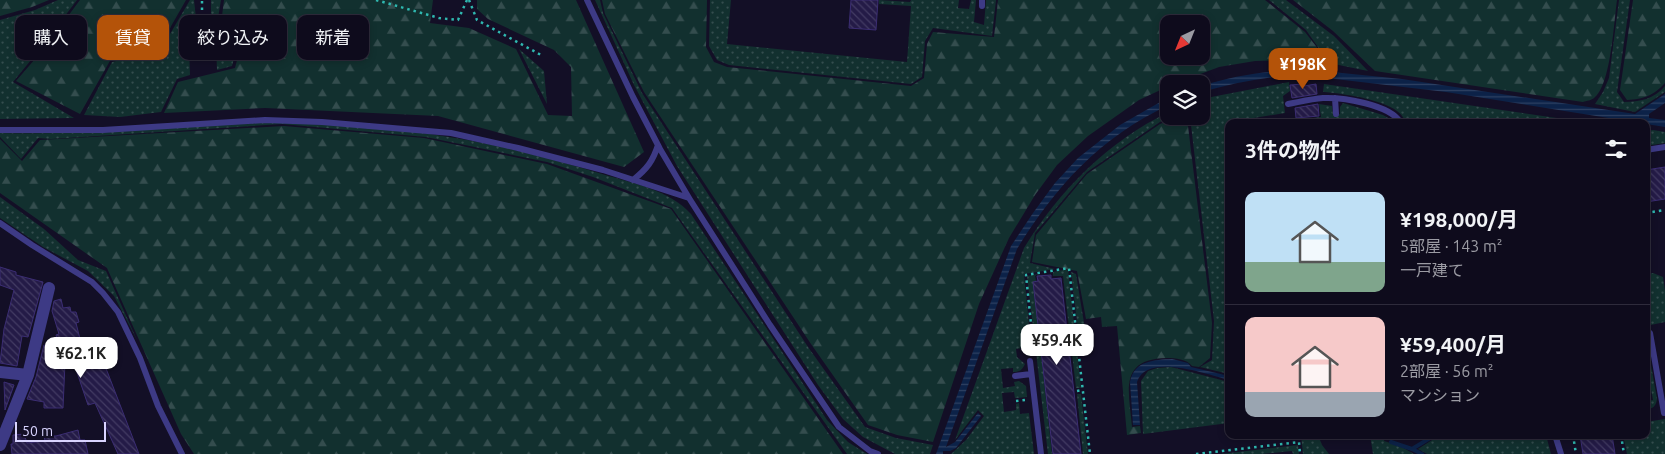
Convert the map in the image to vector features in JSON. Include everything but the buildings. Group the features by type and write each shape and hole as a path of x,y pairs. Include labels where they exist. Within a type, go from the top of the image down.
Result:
{"street":[{"path":"0,445 28,375 49,288"},
{"path":"0,372 28,375"}],"lane":[{"path":"587,0 658,145 689,198 770,325 839,427 870,451 878,454"},
{"path":"1288,104 1324,98 1348,99 1387,111 1399,119"},
{"path":"1335,98 1336,114"},
{"path":"0,130 103,130 264,120 322,122 451,133 603,170 689,198"},
{"path":"633,180 654,159 658,145"},
{"path":"1650,149 1665,147"},
{"path":"0,222 32,245 92,282 104,293 122,320 140,358 158,406 182,454"},
{"path":"1650,333 1664,413"},
{"path":"1032,360 1031,374 1041,454"},
{"path":"1015,376 1031,374"},
{"path":"1557,439 1561,454"}],"path":[{"path":"202,0 202,10"},
{"path":"376,0 439,18 458,20 468,0"},
{"path":"468,0 477,20 541,54"},
{"path":"1650,212 1665,210"},
{"path":"1032,360 1026,275 1069,268 1090,454"},
{"path":"1076,391 1083,390"},
{"path":"1574,439 1576,454"},
{"path":"1622,439 1624,454"},
{"path":"1196,454 1299,442 1300,454"}],"green space":[{"path":"0,0 49,0 0,16"},
{"path":"58,0 77,0 66,15 18,15"},
{"path":"80,0 186,0 169,30 169,15 97,15 97,60 110,60 80,114 16,81 34,60 87,60 87,15 69,15"},
{"path":"190,0 194,0 196,15 181,15"},
{"path":"211,0 221,0 218,15 211,15"},
{"path":"224,0 433,0 430,23 469,28 516,49 548,115 572,116 571,67 554,50 488,19 477,9 477,0 576,0 644,152 624,167 438,116 265,108 164,113 178,82 235,68 237,60 287,60 287,15 222,15"},
{"path":"595,0 600,0 603,13 642,93 808,347 865,427 896,438 933,445 930,454 895,454 863,437 843,419 818,385 677,166 634,85"},
{"path":"602,0 707,0 706,47 714,62 727,67 911,86 924,78 927,44 933,32 994,37 998,0 1265,0 1305,32 1326,59 1255,61 1219,67 1198,75 1160,75 1160,90 1139,100 1088,136 1057,165 1035,195 1009,238 979,304 933,442 897,435 868,425 811,344 644,92 605,14"},
{"path":"710,0 731,0 727,44 907,62 911,6 879,4 879,0 910,2 911,0 959,0 958,8 969,9 971,0 976,0 974,22 984,25 986,0 996,0 992,36 933,28 925,41 922,77 911,84 729,65 717,60 709,46"},
{"path":"1269,0 1286,0 1334,36 1368,71 1329,63 1306,30"},
{"path":"1293,0 1617,0 1611,52 1604,81 1600,91 1594,98 1583,102 1375,71 1333,31"},
{"path":"1619,0 1630,0 1617,92 1624,102 1636,101 1651,97 1665,86 1665,92 1635,112 1595,104 1609,78"},
{"path":"1633,0 1665,0 1665,83 1648,96 1627,100 1620,90"},
{"path":"15,16 15,60 31,60 13,82 74,118 0,119 0,20"},
{"path":"179,19 179,60 189,60 190,75 177,79 161,112 120,117 84,115 112,62 121,60 169,60 169,36"},
{"path":"519,49 544,71 547,104"},
{"path":"217,60 234,60 232,66 217,70"},
{"path":"1289,82 1290,91 1283,96 1285,113 1248,119 1225,119 1225,373 1200,367 1212,360 1214,321 1191,125 1210,125 1210,97"},
{"path":"1324,84 1563,119 1403,119 1393,109 1382,104 1356,96 1323,92"},
{"path":"1343,103 1383,115 1390,119 1305,119 1321,117 1319,104 1332,106 1333,115 1340,114 1340,107"},
{"path":"1160,117 1160,122 1087,172 1035,233 1030,263 1055,269 1024,274 1032,355 1028,356 1027,347 1016,349 1017,357 1025,364 1023,368 1015,372 1013,372 1013,368 1001,369 1003,388 1015,386 1014,382 1019,381 1026,386 1027,397 1015,398 1014,392 1002,393 1004,412 1016,410 1016,404 1019,403 1020,414 1029,413 1034,454 951,454 966,440 984,416 978,410 955,440 1024,248 1053,207 1069,188 1106,153 1126,137"},
{"path":"254,122 380,128 473,141 566,163 662,193 691,214 827,420 848,442 867,454 847,454 672,208 593,177 547,162 426,137 282,124 51,139 38,138 21,159 0,137 0,133 95,132"},
{"path":"1160,124 1188,126 1212,323 1210,358 1199,367 1192,366 1184,360 1170,358 1151,360 1140,364 1130,379 1129,401 1132,427 1140,426 1141,433 1127,435 1117,326 1102,327 1101,317 1086,319 1077,271 1032,262 1036,235 1087,174"},
{"path":"284,126 424,138 547,164 671,209 843,454 194,454 181,434 107,268 0,193 0,139 22,161 40,140"},
{"path":"1650,130 1665,132 1665,143 1650,145"},
{"path":"0,197 44,229 78,260 106,271 137,340 114,296 88,271 43,247 0,218"},
{"path":"1068,269 1081,388 1076,388 1063,276 1053,276 1053,272"},
{"path":"1071,272 1076,274 1085,329 1078,330"},
{"path":"1650,273 1663,277 1665,322 1650,325"},
{"path":"1038,274 1035,276 1036,281 1033,282 1052,454 1048,454 1027,276"},
{"path":"1650,360 1657,399 1654,407 1650,408 1650,400 1653,400 1650,385"},
{"path":"1171,367 1225,381 1225,424 1143,434 1141,381 1148,371"},
{"path":"1077,394 1081,394 1088,454 1083,454"},
{"path":"1665,419 1665,454 1627,454 1624,439 1650,439 1650,421"},
{"path":"1301,439 1320,439 1329,454 1303,454"},
{"path":"1371,439 1385,439 1384,441 1400,446 1414,454 1373,454"},
{"path":"1434,439 1547,439 1551,454 1427,454 1418,449"},
{"path":"1298,445 1299,454 1293,454 1292,451 1262,454 1221,454"}],"water":[{"path":"1302,69 1402,79 1635,114 1665,94 1665,103 1649,114 1649,118 1665,120 1665,127 1650,125 1650,119 1615,119 1446,92 1301,75 1251,80 1210,90 1210,83 1239,76"},
{"path":"1160,102 1160,110 1122,132 1082,165 1048,204 1017,249 946,447 955,442 978,413 981,416 956,448 950,451 943,451 943,454 936,454 1011,246 1055,183 1078,158 1120,125"},
{"path":"1172,359 1188,363 1191,367 1225,375 1225,379 1179,368 1153,368 1143,373 1137,382 1140,425 1133,425 1130,382 1132,375 1141,365"}],"waterway":[{"path":"1412,449 1428,439"},
{"path":"1391,442 1422,454"}]}
